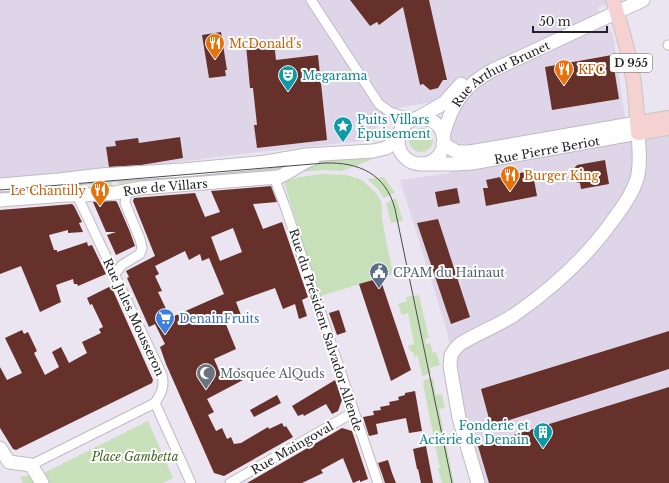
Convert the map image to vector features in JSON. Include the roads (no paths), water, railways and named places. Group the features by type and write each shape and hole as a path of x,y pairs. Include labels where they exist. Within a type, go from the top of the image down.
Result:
{"main road":[{"name":"D 955","path":"620,4 640,69 642,127"},
{"name":"Rue Pierre Beriot","path":"642,127 669,118"},
{"name":"Rue Pierre Beriot","path":"642,127 669,128"}],"street":[{"path":"311,0 379,104 390,112 415,119 427,119 439,128 443,140 442,150 432,161 423,164 414,163 404,158 400,151 398,140 399,133 404,125 415,119"},
{"name":"Rue Arthur Brunet","path":"415,119 444,103 463,81 479,69 620,4 643,0"},
{"name":"Rue Arthur Brunet","path":"443,140 448,120 459,98 471,84 482,76 620,4"},
{"path":"469,483 462,453 459,418 452,377 457,361 464,352 512,326 549,300 593,259 613,236 635,204 645,183 647,165 642,127"},
{"name":"Rue Pierre Beriot","path":"443,140 457,152 470,152 642,127"},
{"name":"Rue Pierre Beriot","path":"423,164 465,164 642,127"},
{"name":"Rue de Villars","path":"0,185 59,180 93,175 266,162 301,156 373,151 386,148 398,140"},
{"name":"Rue de Villars","path":"373,151 389,152 404,158"},
{"name":"Rue de Villars","path":"0,200 126,191 141,188 274,177 283,175 302,163 326,155"},
{"name":"Rue du Président Salvador Allende","path":"274,177 378,483"},
{"path":"114,275 122,265 140,254 142,248 140,239 125,203 126,191"},
{"name":"Rue Jules Mousseron","path":"77,195 163,379 162,390 155,403"},
{"path":"0,448 9,462 31,465 155,403 191,483"},
{"name":"Rue Maingoval","path":"230,483 354,412"},
{"path":"459,418 478,483"},
{"path":"31,465 42,483"}],"tram line":[{"path":"0,190 325,163 349,165 369,172 385,187 391,197 395,209 452,483"}],"place":[{"name":"McDonald's","path":"215,60"},
{"name":"KFC","path":"564,86"},
{"name":"Megarama","path":"288,92"},
{"name":"Puits Villars Épuisement","path":"343,143"},
{"name":"Burger King","path":"510,192"},
{"name":"Le Chantilly","path":"100,207"},
{"name":"CPAM du Hainaut","path":"379,289"},
{"name":"DenainFruits","path":"165,335"},
{"name":"Mosquée AlQuds","path":"206,390"},
{"name":"Fonderie et Aciérie de Denain","path":"543,449"}],"park label":[{"name":"Place Gambetta","path":"135,456"}]}
